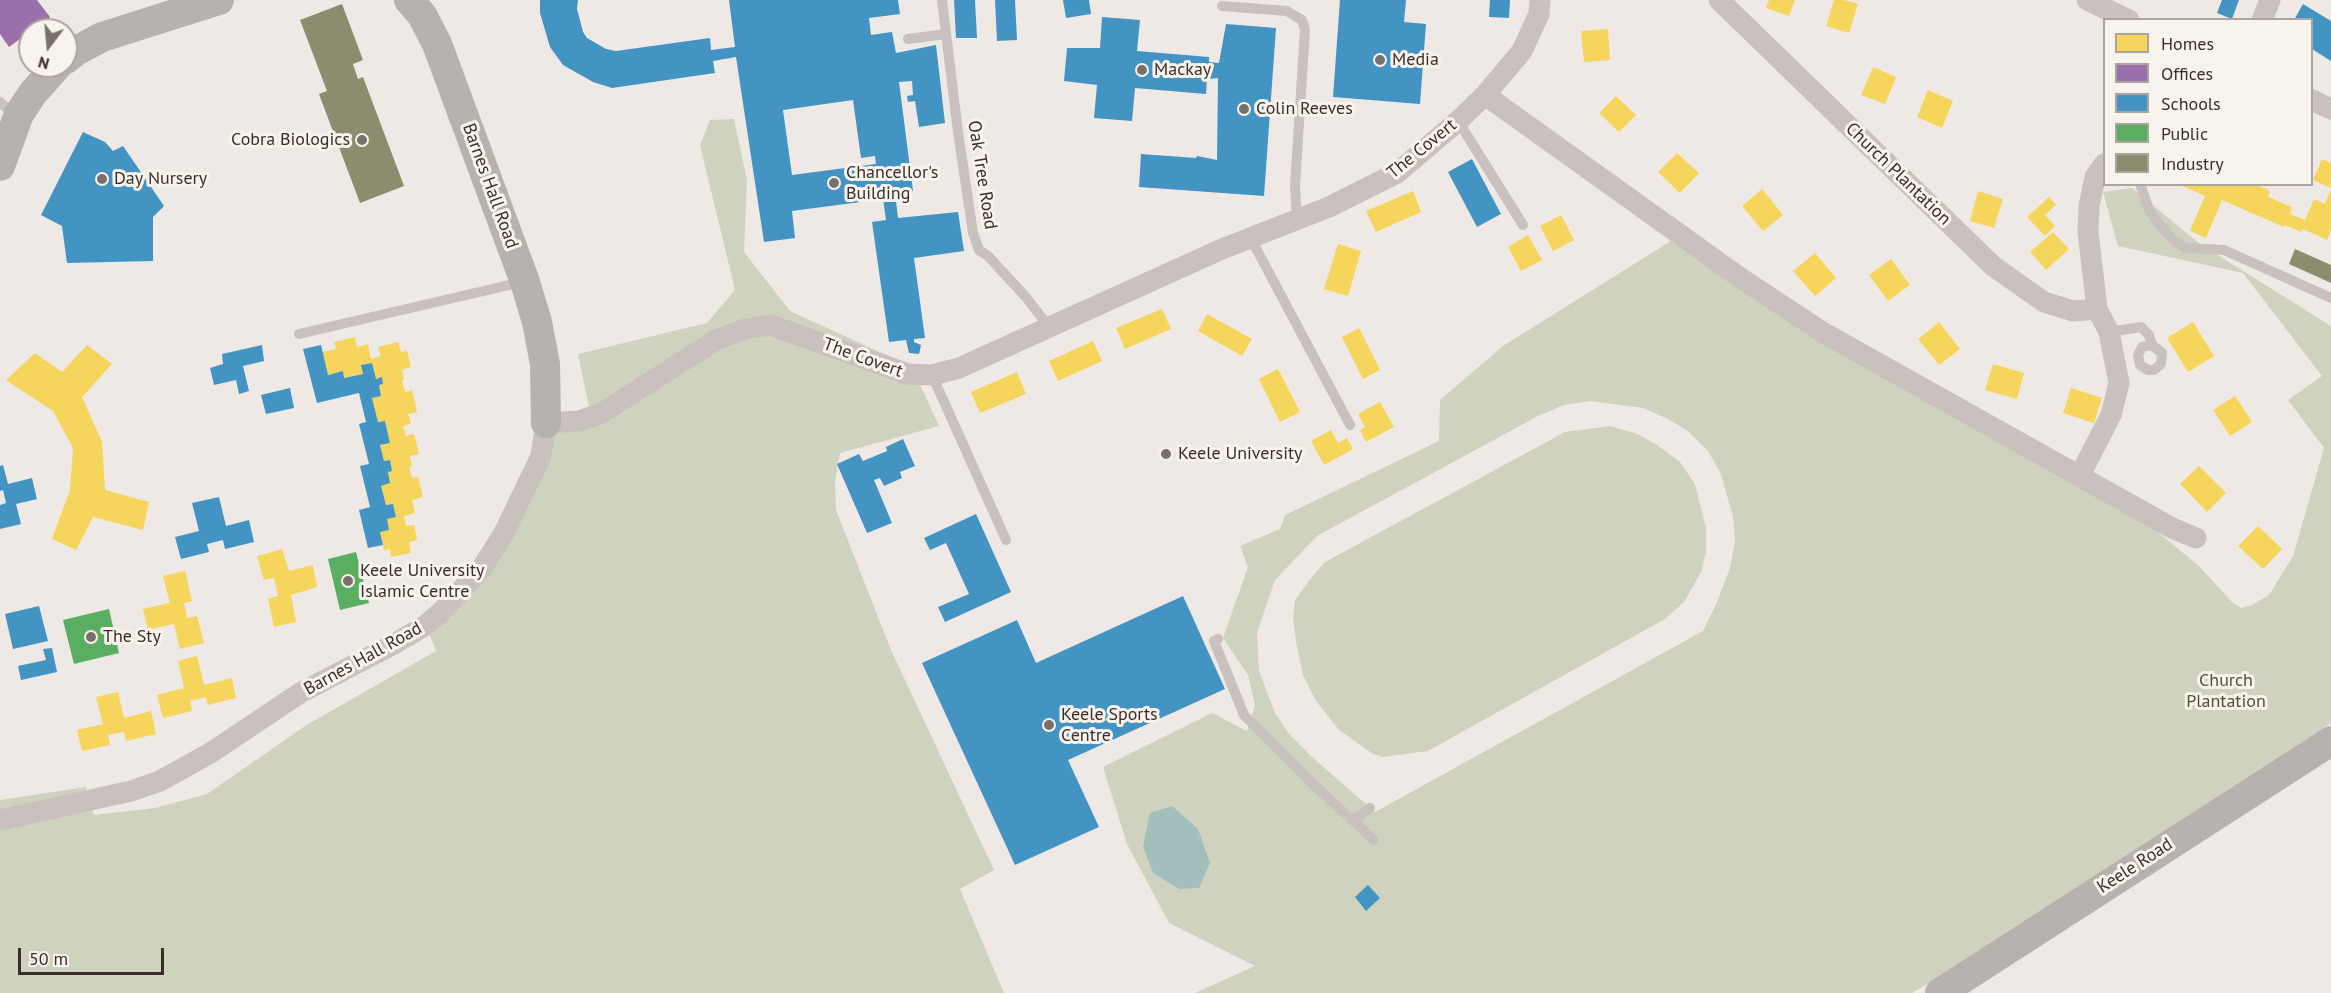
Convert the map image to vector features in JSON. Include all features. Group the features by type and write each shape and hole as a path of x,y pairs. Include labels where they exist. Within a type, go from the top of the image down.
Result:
{"street":[{"path":"78,50 102,37 219,0"},
{"name":"Barnes Hall Road","path":"0,820 130,791 160,781 212,752 300,693 426,625 482,568 529,486 541,456 546,423 545,364 537,322 525,282 437,44 422,15 409,0"},
{"name":"The Covert","path":"546,423 579,421 600,414 716,340 745,329 770,325 908,375 932,375 959,368 1250,237 1298,221 1397,173 1458,121 1522,51 1539,14 1540,0"},
{"name":"Church Plantation","path":"1719,0 1993,266 2044,302 2073,311 2097,309"},
{"path":"2087,0 2125,18"},
{"path":"2263,18 2270,0"},
{"path":"0,166 9,108 33,93 46,78"},
{"path":"1485,94 1742,279 1824,333 2172,528 2196,538"},
{"path":"2313,100 2331,109"},
{"path":"2080,475 2103,432 2117,396 2119,383 2109,332 2097,309 2088,232 2089,206 2095,177 2103,165"},
{"name":"Keele Road","path":"1940,993 2331,741"}],"lane":[{"name":"Oak Tree Road","path":"942,0 958,132 974,233 980,250 1025,296 1050,328"},
{"path":"1222,6 1287,11 1302,20 1305,30 1295,185 1298,221"},
{"path":"908,39 946,34"},
{"path":"1458,121 1523,225"},
{"path":"2141,186 2149,210 2156,220 2172,239 2185,248 2224,250 2331,298"},
{"path":"1250,237 1350,425"},
{"path":"299,334 525,282"},
{"path":"2109,332 2141,327 2149,335 2152,345"},
{"path":"932,375 1006,540"},
{"path":"1218,639 1214,641 1244,715 1312,783 1374,840"},
{"path":"1353,820 1370,808"}],"green space":[{"path":"734,119 747,180 744,252 790,311 912,367 939,426 840,453 835,481 836,510 891,650 994,870 960,889 1004,993 0,993 0,800 86,787 94,815 155,808 207,794 305,726 436,651 426,625 482,568 546,423 591,417 578,354 707,323 735,290 700,145 710,120"},
{"path":"2132,188 2200,244 2331,326 2331,723 1994,945 1912,993 1195,993 1255,966 1169,923 1127,844 1103,767 1212,713 1247,731 1255,705 1248,675 1223,638 1248,567 1240,546 1280,529 1285,515 1439,441 1440,400 1503,346 1671,241 2142,519 2199,566 2232,602 2241,608 2252,605 2269,595 2293,556 2324,448 2288,400 2322,376 2243,273 2118,246 2103,192","holes":["1590,401 1643,408 1688,431 1708,451 1720,472 1733,516 1735,541 1730,568 1703,631 1375,812 1311,756 1289,734 1275,713 1259,671 1257,633 1275,580 1317,536 1538,416 1564,405"]},
{"path":"1610,426 1638,434 1657,445 1680,462 1695,484 1706,528 1706,552 1701,572 1685,601 1665,619 1428,751 1383,757 1373,754 1339,730 1316,701 1303,675 1293,617 1295,600 1325,562 1565,432"}],"water":[{"path":"1172,806 1198,829 1210,863 1199,888 1179,889 1153,873 1143,846 1150,813"}],"building: Homes":[{"path":"1769,0 1795,0 1789,16 1766,8"},
{"path":"1834,0 1858,4 1849,33 1826,26"},
{"path":"1608,29 1610,60 1584,62 1581,31"},
{"path":"1873,67 1896,77 1885,104 1861,95"},
{"path":"1928,90 1953,101 1942,128 1917,117"},
{"path":"1616,96 1636,115 1619,132 1599,113"},
{"path":"1677,153 1699,173 1680,193 1658,172"},
{"path":"2322,159 2331,163 2331,188 2313,180"},
{"path":"2182,186 2259,186 2270,191 2268,197 2292,207 2290,214 2305,220 2314,199 2325,204 2331,189 2331,230 2327,240 2303,229 2301,232 2285,225 2284,227 2222,200 2206,238 2190,231 2205,196"},
{"path":"1762,189 1783,215 1763,231 1742,206"},
{"path":"1413,191 1421,212 1376,232 1366,211"},
{"path":"1978,191 2003,199 1994,228 1970,221"},
{"path":"2049,197 2056,205 2045,215 2055,226 2045,236 2027,217"},
{"path":"1561,215 1574,240 1553,251 1540,226"},
{"path":"2053,232 2069,249 2046,270 2030,252"},
{"path":"1528,235 1542,260 1521,271 1508,247"},
{"path":"1338,244 1361,251 1348,296 1324,289"},
{"path":"1815,253 1836,278 1815,296 1793,271"},
{"path":"1891,259 1910,285 1888,301 1869,275"},
{"path":"1162,309 1171,329 1125,349 1116,328"},
{"path":"1207,314 1252,339 1242,356 1198,331"},
{"path":"1939,322 1960,349 1939,365 1918,339"},
{"path":"2193,322 2214,356 2188,372 2167,338"},
{"path":"1359,328 1380,370 1363,379 1342,337"},
{"path":"355,337 357,347 368,344 371,359 381,356 378,347 398,342 401,352 407,351 411,367 402,370 404,379 402,380 405,392 412,390 417,412 408,414 411,424 403,426 406,436 414,434 419,454 410,456 412,466 409,467 412,478 418,477 423,497 412,500 415,513 404,516 406,526 414,525 417,540 409,542 411,553 391,557 390,549 384,550 380,532 389,530 387,519 396,517 393,504 386,505 381,486 390,483 388,472 392,471 390,460 384,461 380,445 390,443 385,421 378,422 372,398 381,396 379,385 383,384 382,377 376,379 372,363 361,365 363,374 344,378 343,371 328,375 322,352 336,349 334,342"},
{"path":"1093,341 1102,361 1058,381 1049,361"},
{"path":"87,345 112,364 82,397 102,442 105,490 149,502 143,530 93,517 76,550 52,539 70,490 73,448 53,411 6,380 35,353 62,372"},
{"path":"1993,364 2024,373 2017,399 1985,390"},
{"path":"1278,369 1300,412 1280,422 1259,379"},
{"path":"1017,372 1026,394 980,413 971,392"},
{"path":"2071,388 2102,398 2094,423 2063,413"},
{"path":"2235,396 2252,422 2230,436 2213,410"},
{"path":"1380,402 1394,427 1366,442 1360,430 1365,427 1358,414"},
{"path":"1331,430 1338,443 1347,438 1353,449 1324,465 1311,441"},
{"path":"2199,466 2226,493 2207,512 2180,484"},
{"path":"2258,526 2282,549 2263,569 2238,546"},
{"path":"282,549 289,571 313,565 317,587 291,595 296,622 274,627 268,599 278,596 274,578 264,580 257,556"},
{"path":"185,571 192,601 184,603 187,618 197,616 204,643 180,649 174,624 148,630 143,609 170,603 163,576"},
{"path":"197,656 204,685 232,678 236,698 208,705 206,697 190,701 192,711 163,718 157,695 184,688 178,661"},
{"path":"118,692 124,718 151,711 156,734 126,741 124,732 108,735 110,745 82,751 77,730 103,724 96,697"}],"building: Offices":[{"path":"0,0 37,0 50,17 18,18 18,40 9,47 0,34"}],"building: Schools":[{"name":"Chancellor's Building","path":"540,0 578,0 577,9 583,32 587,38 606,49 616,51 710,38 711,50 735,47 729,0 898,0 900,14 869,18 871,35 892,32 896,53 936,45 945,123 919,127 915,101 908,102 907,96 913,95 912,81 899,82 913,191 895,193 898,218 958,212 964,251 914,258 925,338 914,339 914,342 921,345 919,354 909,353 906,340 889,342 872,222 886,220 883,199 792,211 795,238 764,242 736,57 713,61 715,73 612,88 593,82 563,65 550,47 540,13","holes":["853,100 861,158 875,156 876,164 792,175 783,110"]},
{"path":"954,0 975,0 977,38 956,38"},
{"path":"995,0 1015,0 1017,40 997,41"},
{"path":"1063,0 1089,0 1091,14 1066,18"},
{"name":"Media","path":"1340,0 1406,0 1404,22 1426,24 1420,104 1333,97"},
{"path":"1490,0 1510,0 1509,18 1489,17"},
{"path":"2222,0 2239,0 2232,18 2217,13"},
{"path":"2303,4 2331,21 2331,61 2313,50 2313,18 2295,18"},
{"path":"1102,17 1140,20 1137,51 1209,57 1209,62 1219,63 1226,24 1276,28 1264,196 1139,187 1141,154 1196,158 1197,156 1217,160 1218,78 1207,79 1206,94 1135,88 1132,121 1094,118 1097,85 1064,81 1067,48 1100,48"},
{"name":"Day Nursery","path":"83,132 105,142 113,151 123,146 164,206 153,217 153,261 67,263 62,226 41,215"},
{"path":"1472,159 1501,214 1477,227 1448,172"},
{"path":"262,345 264,361 243,366 249,391 239,394 236,380 214,385 210,368 223,364 222,354"},
{"path":"321,345 328,375 343,371 344,378 363,374 361,365 372,363 376,379 382,377 383,384 379,385 381,396 372,398 378,422 385,421 390,443 380,445 384,461 390,460 392,471 388,472 390,483 381,486 386,505 393,504 396,517 387,519 389,530 380,532 383,545 368,548 359,510 370,507 360,466 369,464 359,424 366,422 359,393 317,403 303,349"},
{"path":"290,388 294,408 266,414 261,395"},
{"path":"903,439 915,466 900,472 902,478 884,486 880,478 874,480 892,523 867,533 837,464 859,454 863,461 887,451 886,447"},
{"path":"3,465 8,484 32,478 37,499 16,504 21,524 0,529 0,505 6,503 3,490 0,491 0,466"},
{"path":"219,497 226,526 249,520 254,542 225,549 223,540 207,544 209,552 181,559 175,537 199,531 192,503"},
{"path":"976,514 1011,592 945,622 938,607 969,594 946,543 930,550 924,538"},
{"name":"Keele Sports Centre","path":"1183,596 1225,689 1068,760 1099,827 1015,865 922,663 1017,620 1036,663"},
{"path":"39,606 48,641 13,649 5,614"},
{"path":"52,648 57,672 21,680 18,666 46,660 43,649"},
{"path":"1368,885 1380,898 1366,911 1355,897"}],"building: Public":[{"name":"Keele University Islamic Centre","path":"356,552 369,603 340,610 328,559"},
{"name":"The Sty","path":"109,609 119,653 74,664 63,620"}],"building: Industry":[{"name":"Cobra Biologics","path":"342,4 363,60 353,64 358,79 363,77 404,186 360,203 319,94 327,91 300,20"},
{"path":"2295,249 2331,265 2331,283 2289,264"}],"place":[{"name":"Media","path":"1380,60"},
{"name":"Mackay","path":"1142,70"},
{"name":"Colin Reeves","path":"1244,109"},
{"name":"Cobra Biologics","path":"362,140"},
{"name":"Day Nursery","path":"102,179"},
{"name":"Chancellor's Building","path":"834,183"},
{"name":"Keele University","path":"1166,454"},
{"name":"Keele University Islamic Centre","path":"348,581"},
{"name":"The Sty","path":"91,637"},
{"name":"Keele Sports Centre","path":"1049,725"}]}
